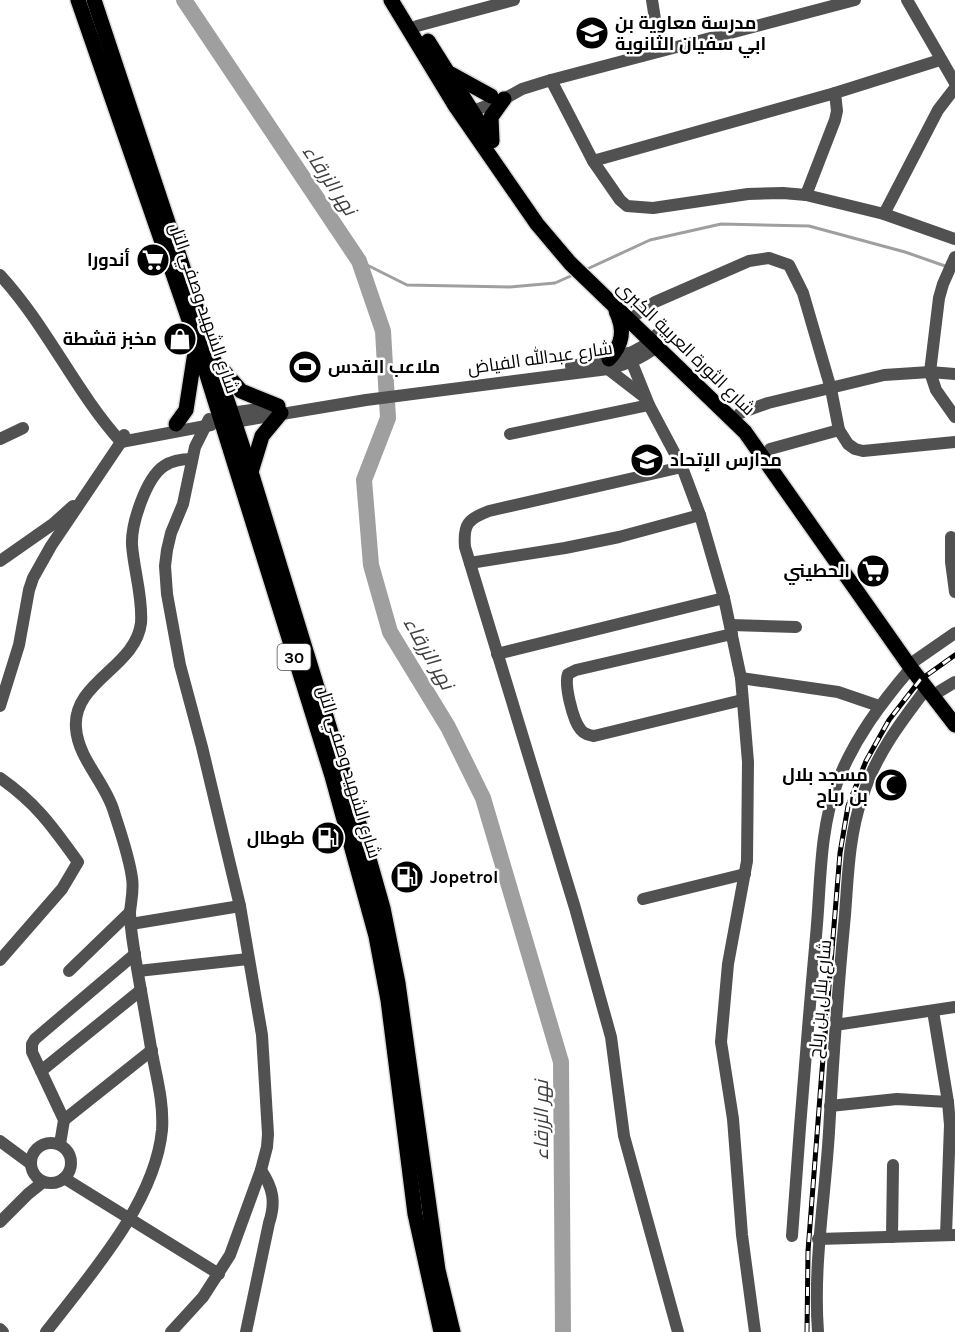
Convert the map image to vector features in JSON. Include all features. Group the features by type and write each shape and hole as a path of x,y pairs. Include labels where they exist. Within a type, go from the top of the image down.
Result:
{"main road":[{"name":"شارع الشهيد وصفي التل","path":"78,0 197,343 332,776 376,936 388,1000 415,1214 441,1332"},
{"name":"شارع الشهيد وصفي التل","path":"94,0 212,357 220,420 251,472 383,908 398,982 438,1270 453,1332"},
{"name":"شارع الثورة العربية الكبرى","path":"391,0 464,109 522,204 587,273 637,314 658,340 735,420 933,690 955,725"},
{"name":"شارع الثورة العربية الكبرى","path":"401,0 447,71 464,109 492,144 574,260"},
{"path":"447,71 478,90 497,97 491,117 492,144"},
{"name":"شارع الثورة العربية الكبرى","path":"587,273 614,306 658,340 740,413 770,449 914,664"},
{"path":"609,364 622,337 622,328 614,306"},
{"path":"176,428 186,410 197,343"},
{"path":"212,357 241,391 280,410 262,436 251,472"},
{"name":"شارع الثورة العربية الكبرى","path":"933,690 955,710"}],"street":[{"path":"417,26 514,0"},
{"path":"652,0 660,51"},
{"path":"464,109 551,80 855,0"},
{"path":"907,0 955,83"},
{"path":"593,161 835,93 940,60"},
{"path":"551,80 593,161 620,200 627,206 653,208 748,194 806,195 884,214 955,239"},
{"path":"884,214 938,110 955,88"},
{"path":"806,195 835,120 837,111 835,93"},
{"path":"637,314 655,302 749,261 769,258 780,261 789,266 803,293 831,388 839,430 848,444 863,451 955,442"},
{"path":"954,260 943,284 930,372 936,390 955,417"},
{"path":"0,275 32,314 120,436 33,578 19,645 0,706"},
{"name":"شارع عبدالله الفياض","path":"120,436 549,370 609,364 629,358 658,340"},
{"path":"629,358 647,402 681,467 700,515 724,597 741,678 748,762 746,874 728,964 721,1042 733,1119 742,1235 755,1332"},
{"path":"609,364 647,402"},
{"path":"740,413 768,403 884,375 930,372 955,374"},
{"path":"510,434 647,402"},
{"path":"46,1332 130,1217 153,1170 162,1131 159,1087 130,918 132,879 112,804 79,744 75,725 77,713 85,696 129,651 140,631 140,603 132,543 140,506 147,488 163,466 194,453 220,420"},
{"path":"0,439 23,428"},
{"path":"171,1332 203,1297 231,1255 267,1147 262,1035 240,906 180,665 168,594 165,566 167,550 171,532 183,504 194,453 187,438 176,428"},
{"path":"770,449 839,430"},
{"path":"678,1332 624,1136 611,1037 575,908 465,547 465,527 477,515 489,511 681,467"},
{"path":"0,560 82,501"},
{"path":"470,563 576,546 700,515"},
{"path":"951,537 951,562 955,592"},
{"path":"497,654 724,597"},
{"path":"742,700 594,736 586,735 574,720 566,684 568,674 576,670 732,629 796,627"},
{"path":"792,1236 806,1038 828,811 847,761 879,705 914,664 955,633"},
{"path":"741,678 838,692 879,705"},
{"path":"933,690 955,682"},
{"name":"شارع بلال بن رباح","path":"818,1332 818,1239 827,1158 835,1025 851,852 861,799 872,768 888,740 933,690"},
{"path":"0,778 36,806 78,862 62,889 0,960"},
{"path":"643,899 746,874"},
{"path":"69,971 130,918 240,906"},
{"path":"60,1144 64,1120 32,1047 35,1039 135,954"},
{"path":"138,971 248,959"},
{"path":"41,1071 141,990"},
{"path":"835,1025 955,1007"},
{"path":"818,1239 950,1235 950,1125 933,1011"},
{"path":"64,1120 152,1050"},
{"path":"830,1106 897,1099 948,1102"},
{"path":"0,1141 31,1164"},
{"path":"50,1142 60,1144 68,1151 71,1160 70,1170 64,1178 54,1183 43,1182 34,1174 31,1164 33,1154 40,1146 50,1142"},
{"path":"892,1165 892,1237"},
{"path":"246,1332 274,1200 270,1186 261,1170"},
{"path":"64,1178 219,1274"},
{"path":"0,1222 43,1182"},
{"path":"0,1329 3,1332"}],"waterway":[{"name":"نهر الزرقاء","path":"184,0 359,261 383,331 388,418 364,480 371,565 390,632 448,727 483,798 561,1062 563,1332"},
{"path":"585,270 650,240 721,224 809,226 905,252 948,267"},
{"path":"359,261 407,285 510,287 555,283 573,275"}],"railway":[{"path":"807,1332 808,1251 821,1083 840,853 848,806 866,761 889,720 920,680 955,655"}],"place":[{"name":"مدرسة معاوية بن ابي سفيان الثانوية","path":"592,33"},
{"name":"أندورا","path":"153,260"},
{"name":"مخبز قشطة","path":"180,339"},
{"name":"ملاعب القدس","path":"305,367"},
{"name":"مدارس الإتحاد","path":"647,460"},
{"name":"الحطيني","path":"873,571"},
{"name":"مسجد بلال بن رباح","path":"891,785"},
{"name":"طوطال","path":"328,838"},
{"name":"Jopetrol","path":"407,877"}]}
